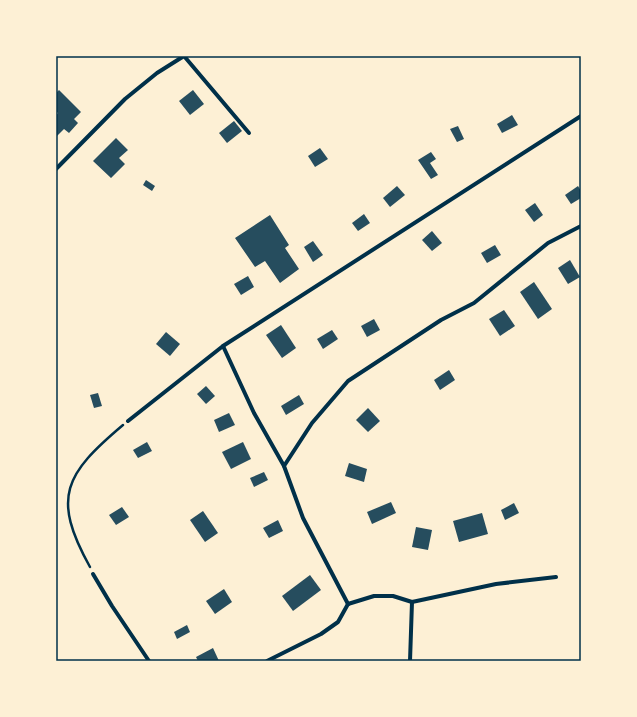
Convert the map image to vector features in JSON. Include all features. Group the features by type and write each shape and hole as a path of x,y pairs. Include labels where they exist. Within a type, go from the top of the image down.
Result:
{"street":[{"path":"56,169 125,99 158,73 184,56 249,133"},
{"path":"128,421 223,346 581,116"},
{"path":"284,466 312,423 348,381 441,320 474,303 548,243 581,226"},
{"path":"223,346 251,406 284,466 303,518 348,604"},
{"path":"93,574 112,606 149,661"},
{"path":"268,661 338,622 348,604 374,596 393,596 412,602 496,584 556,577"},
{"path":"410,661 412,602"}],"path":[{"path":"93,574 77,543 70,524 68,505 71,483 80,466 96,448 128,421"}],"building":[{"path":"59,90 81,112 74,119 78,123 69,133 64,129 56,137 56,116 58,113 56,111 56,93"},
{"path":"193,90 204,104 190,115 179,101"},
{"path":"512,115 518,125 502,133 497,124"},
{"path":"234,121 242,131 227,143 219,133"},
{"path":"458,126 464,139 457,142 450,129"},
{"path":"116,138 128,150 119,158 125,164 111,178 93,161"},
{"path":"320,148 328,159 315,167 308,156"},
{"path":"431,152 436,159 430,163 438,175 431,179 418,160"},
{"path":"146,180 155,186 152,191 143,185"},
{"path":"397,186 405,195 390,207 383,198"},
{"path":"578,186 581,191 581,198 571,204 565,195"},
{"path":"535,203 543,215 534,222 525,210"},
{"path":"364,214 370,223 358,231 352,223"},
{"path":"270,215 289,245 285,248 299,269 280,283 265,261 255,267 235,238"},
{"path":"432,231 442,243 432,251 422,240"},
{"path":"313,241 323,255 313,262 304,247"},
{"path":"495,245 501,255 487,263 481,253"},
{"path":"570,260 580,277 568,284 558,268"},
{"path":"248,276 254,287 241,295 234,284"},
{"path":"534,282 552,309 538,319 520,292"},
{"path":"504,310 515,326 500,336 489,319"},
{"path":"374,319 380,330 367,337 361,326"},
{"path":"281,325 296,348 282,358 266,335"},
{"path":"332,330 338,339 323,349 317,339"},
{"path":"166,332 180,344 170,356 156,344"},
{"path":"449,370 455,380 440,390 434,380"},
{"path":"206,386 215,396 206,404 197,394"},
{"path":"98,393 102,406 94,408 90,395"},
{"path":"299,395 304,404 286,415 281,406"},
{"path":"368,408 380,421 368,432 356,420"},
{"path":"229,413 235,425 219,432 214,420"},
{"path":"147,442 152,451 138,458 133,450"},
{"path":"243,442 251,459 231,469 222,452"},
{"path":"349,463 367,469 364,482 345,476"},
{"path":"264,472 268,480 254,487 250,478"},
{"path":"391,502 396,513 372,524 367,512"},
{"path":"514,503 519,513 505,520 501,510"},
{"path":"122,507 129,517 116,525 109,515"},
{"path":"203,511 218,533 205,542 190,520"},
{"path":"482,513 488,534 459,542 453,521"},
{"path":"278,520 283,531 269,538 263,528"},
{"path":"416,527 432,530 428,550 412,547"},
{"path":"310,575 321,590 293,611 282,596"},
{"path":"224,589 232,602 215,614 206,601"},
{"path":"187,625 190,632 177,639 174,632"},
{"path":"213,648 219,661 198,661 196,657"}]}
